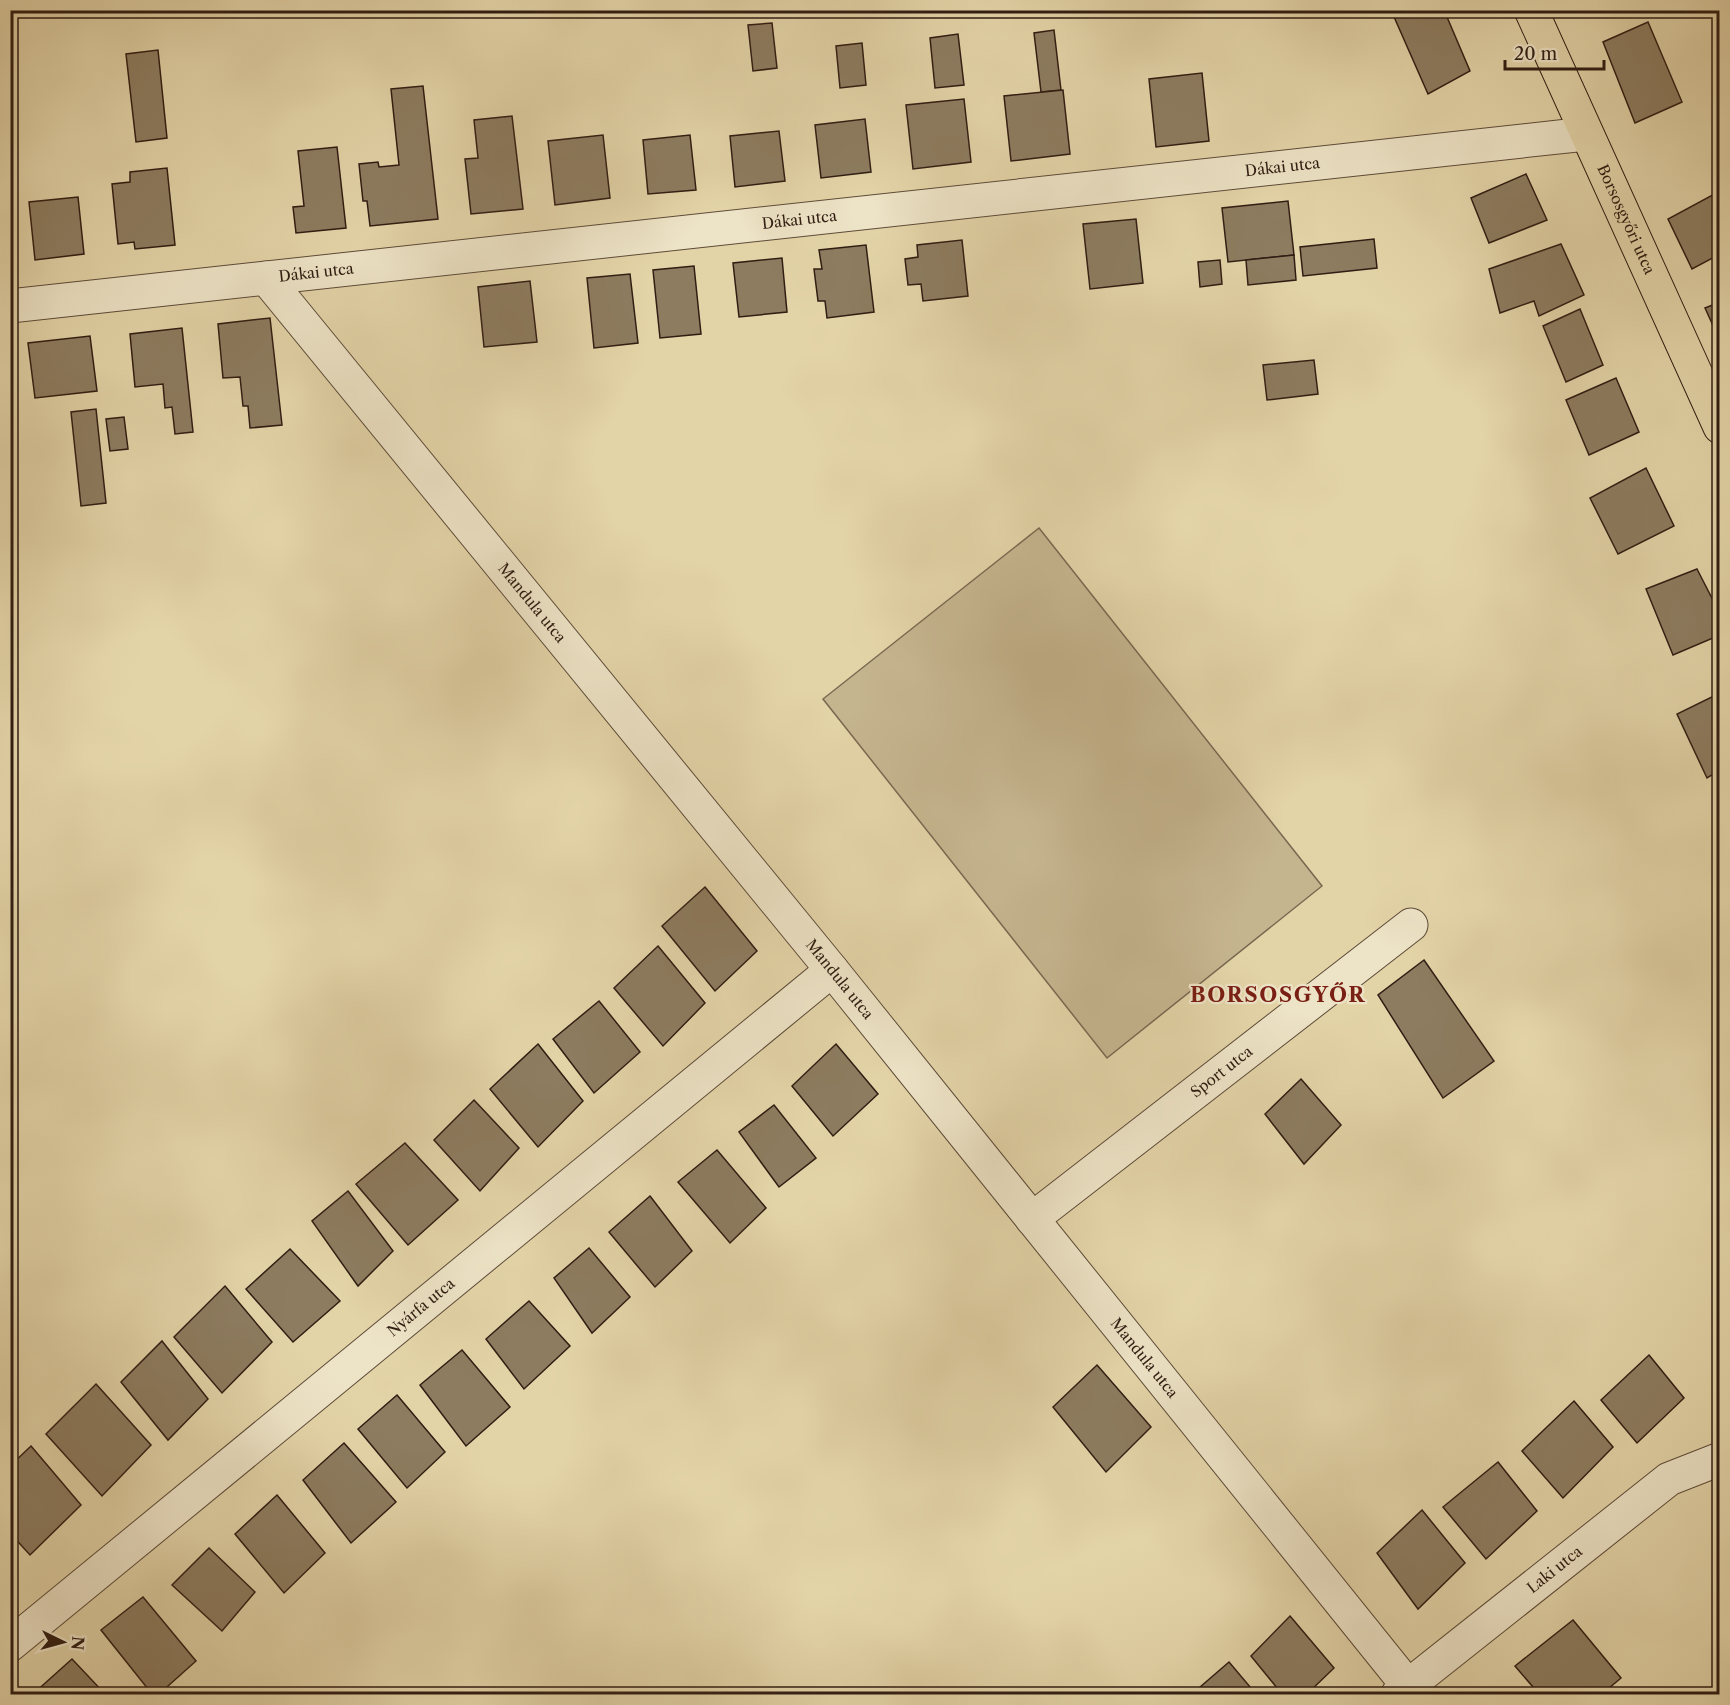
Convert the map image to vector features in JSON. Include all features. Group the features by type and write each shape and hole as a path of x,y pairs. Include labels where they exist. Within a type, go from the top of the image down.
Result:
{"main road":[{"name":"Borsosgyőri utca","path":"1531,10 1719,427"}],"street":[{"name":"Dákai utca","path":"10,306 1586,135"},
{"name":"Mandula utca","path":"266,278 832,970 1032,1219 1403,1690"},
{"name":"Sport utca","path":"1032,1219 1412,925"},
{"name":"Nyárfa utca","path":"10,1645 832,970"},
{"name":"Laki utca","path":"1403,1690 1669,1479 1719,1459"}],"shaded area":[{"path":"1039,528 1322,886 1107,1058 823,699"}],"building":[{"path":"1391,10 1444,10 1470,71 1428,94"},
{"path":"1648,22 1682,102 1635,123 1603,42"},
{"path":"772,23 777,68 753,71 748,25"},
{"path":"1054,30 1061,90 1041,92 1034,33"},
{"path":"958,34 964,85 935,88 930,38"},
{"path":"862,43 866,85 840,88 836,46"},
{"path":"158,50 167,138 136,142 126,54"},
{"path":"1202,73 1209,141 1156,147 1149,79"},
{"path":"423,86 438,219 370,226 367,201 363,201 359,164 378,162 379,167 399,165 391,89"},
{"path":"1063,90 1070,154 1011,161 1004,96"},
{"path":"964,99 971,162 913,169 906,105"},
{"path":"512,116 523,209 471,214 465,159 478,158 474,120"},
{"path":"865,119 871,172 821,178 815,125"},
{"path":"779,131 785,181 735,187 730,136"},
{"path":"603,135 610,198 555,205 548,141"},
{"path":"690,135 696,190 648,194 643,140"},
{"path":"337,147 346,228 296,233 293,207 304,206 298,151"},
{"path":"167,168 175,245 135,249 134,242 118,244 112,184 130,182 130,172"},
{"path":"1526,174 1547,220 1489,243 1471,198"},
{"path":"1720,191 1720,254 1692,269 1668,219"},
{"path":"78,197 84,254 35,260 29,202"},
{"path":"1288,201 1294,255 1228,262 1222,208"},
{"path":"1136,219 1143,283 1090,289 1083,224"},
{"path":"1374,239 1377,268 1303,276 1300,247"},
{"path":"962,240 968,296 923,301 921,284 908,285 905,259 918,257 917,245"},
{"path":"1561,244 1584,295 1539,316 1534,301 1500,313 1489,269"},
{"path":"866,245 874,312 827,318 825,301 818,301 814,269 822,269 819,250"},
{"path":"1294,255 1296,280 1248,285 1246,260"},
{"path":"782,258 787,312 739,317 733,263"},
{"path":"1220,260 1222,284 1200,287 1198,262"},
{"path":"694,266 701,334 660,338 653,270"},
{"path":"630,274 638,343 594,348 587,278"},
{"path":"530,281 537,342 484,347 478,287"},
{"path":"1720,302 1720,341 1705,308"},
{"path":"1580,309 1603,365 1566,382 1543,326"},
{"path":"270,318 282,425 250,428 248,406 243,406 240,377 223,378 218,324"},
{"path":"182,328 193,432 175,434 172,407 165,408 163,384 135,387 130,334"},
{"path":"90,336 97,391 35,398 28,343"},
{"path":"1314,360 1318,394 1267,400 1263,365"},
{"path":"1616,378 1639,432 1589,455 1566,400"},
{"path":"96,409 106,503 81,506 71,412"},
{"path":"124,417 128,449 110,451 106,419"},
{"path":"1646,468 1674,526 1618,554 1590,498"},
{"path":"1697,569 1720,614 1720,635 1673,655 1646,589"},
{"path":"1720,693 1720,770 1707,778 1677,714"},
{"path":"705,887 757,951 715,991 662,926"},
{"path":"658,946 705,1003 663,1046 614,988"},
{"path":"1424,960 1494,1061 1443,1098 1378,995"},
{"path":"599,1001 640,1052 594,1093 553,1039"},
{"path":"538,1044 583,1101 538,1147 490,1089"},
{"path":"836,1044 878,1094 833,1136 792,1086"},
{"path":"1301,1079 1341,1125 1304,1164 1265,1114"},
{"path":"474,1100 519,1148 480,1191 434,1140"},
{"path":"774,1105 816,1158 779,1187 739,1132"},
{"path":"405,1143 458,1200 408,1245 356,1184"},
{"path":"717,1150 766,1208 730,1243 678,1182"},
{"path":"348,1191 393,1251 358,1286 312,1221"},
{"path":"650,1196 692,1251 655,1287 609,1232"},
{"path":"589,1248 630,1297 592,1333 554,1278"},
{"path":"290,1249 340,1301 293,1342 246,1289"},
{"path":"225,1286 272,1342 222,1393 174,1337"},
{"path":"529,1301 570,1346 524,1389 486,1339"},
{"path":"162,1341 208,1399 168,1440 121,1382"},
{"path":"462,1350 510,1407 466,1446 420,1385"},
{"path":"1649,1355 1684,1398 1637,1443 1601,1400"},
{"path":"1097,1365 1151,1427 1106,1472 1053,1407"},
{"path":"96,1384 151,1445 102,1496 46,1434"},
{"path":"397,1395 445,1452 407,1488 358,1429"},
{"path":"1574,1401 1613,1447 1563,1498 1522,1451"},
{"path":"344,1443 396,1502 351,1543 303,1480"},
{"path":"31,1446 81,1505 30,1555 10,1533 10,1466"},
{"path":"1498,1462 1537,1511 1486,1559 1443,1507"},
{"path":"277,1495 325,1553 284,1593 235,1534"},
{"path":"1422,1510 1465,1563 1418,1609 1377,1553"},
{"path":"209,1548 255,1592 222,1631 172,1585"},
{"path":"143,1597 196,1661 159,1694 152,1694 101,1630"},
{"path":"1290,1616 1334,1668 1307,1694 1282,1694 1251,1656"},
{"path":"1573,1620 1621,1678 1602,1694 1539,1694 1515,1666"},
{"path":"72,1659 105,1694 33,1694"},
{"path":"1229,1662 1256,1694 1192,1694"}],"district":[{"name":"BORSOSGYŐR","path":"1278,995"}]}
